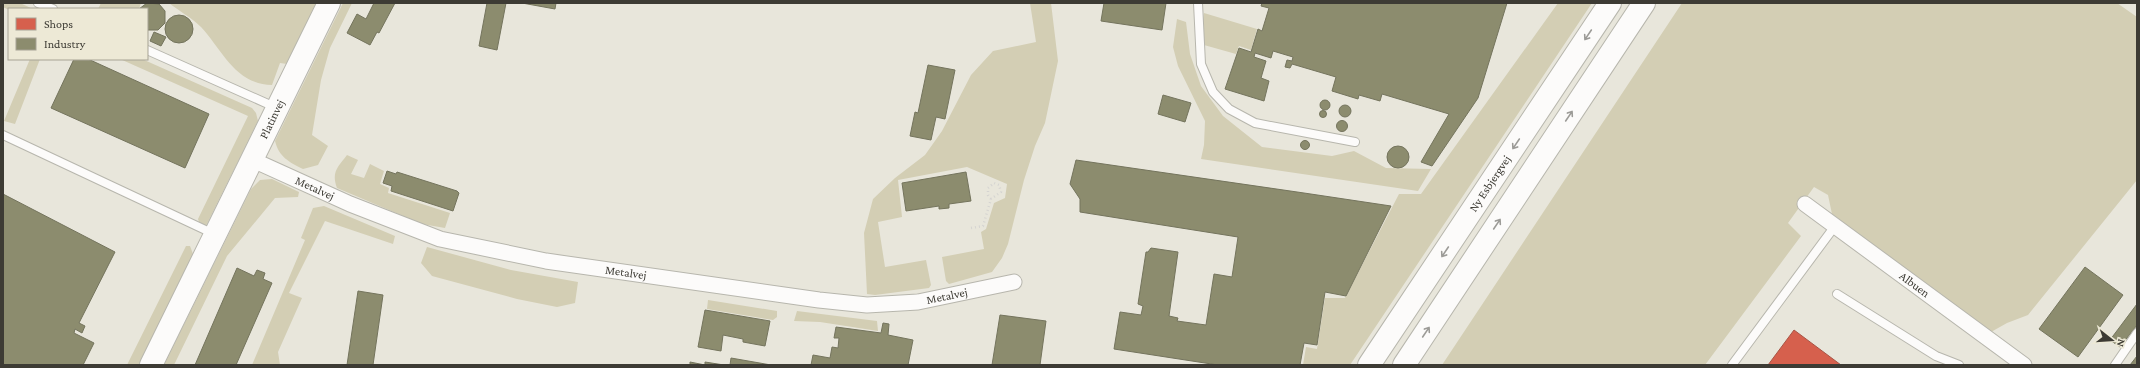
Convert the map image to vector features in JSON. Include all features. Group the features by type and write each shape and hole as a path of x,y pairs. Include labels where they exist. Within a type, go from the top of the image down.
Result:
{"street":[{"name":"Platinvej","path":"151,365 329,3"},
{"name":"Ny Esbjergvej","path":"1369,365 1610,3"},
{"path":"1404,365 1644,3"},
{"name":"Metalvej","path":"253,160 350,204 440,238 546,261 819,300 867,305 918,302 1014,282"},
{"name":"Albuen","path":"1805,204 2024,365"}],"lane":[{"path":"38,3 50,8"},
{"path":"1198,3 1200,64 1213,92 1229,109 1255,123 1355,142"},
{"path":"148,50 278,108"},
{"path":"3,135 214,235"},
{"path":"1732,365 1835,226"},
{"path":"1837,294 1936,356 1960,365"},
{"path":"2115,365 2137,333"}],"path":[{"path":"972,228 983,226 991,199 1001,192 999,185 994,183 988,188 988,195 991,199"}],"shaded area":[{"path":"3,3 20,3 31,8 8,8 8,10 3,7"},
{"path":"101,3 141,3 139,8 98,8"},
{"path":"169,3 316,3 287,64 280,63 272,85 259,83 248,79 239,73 223,56 201,27"},
{"path":"343,3 352,3 330,48 321,80 312,135 328,146 318,165 303,169 293,164 282,155 275,141"},
{"path":"1030,3 1051,3 1058,61 1045,123 1035,146 1024,180 1008,244 1002,258 992,272 949,284 946,281 942,257 984,249 981,232 986,229 994,203 1005,198 1007,184 967,167 898,180 902,217 878,222 885,267 926,260 931,285 929,288 875,295 867,294 864,233 873,199 895,178 925,155 942,131 971,75 993,51 1036,42"},
{"path":"1558,3 1592,3 1350,365 1303,365 1306,347 1317,349 1325,298 1345,298 1399,194 1421,194"},
{"path":"1682,3 2117,3 2137,17 2137,180 2028,315 2007,323 1991,332 1832,214 1828,195 1814,187 1788,223 1801,236 1705,365 1442,365"},
{"path":"1204,13 1257,29 1251,50 1239,46 1236,54 1204,45 1202,32"},
{"path":"1177,19 1186,22 1190,54 1201,86 1223,116 1262,147 1332,156 1354,151 1386,168 1431,169 1418,191 1201,159 1204,145 1205,121 1178,66 1173,47"},
{"path":"30,60 40,60 15,124 4,121"},
{"path":"122,60 144,60 252,108 256,113 258,121 206,226 199,222 198,219 248,116"},
{"path":"347,155 358,160 351,174 364,178 370,164 384,171 380,184 389,188 388,193 450,213 445,228 422,224 337,188 335,182 336,170"},
{"path":"272,179 299,192 298,197 275,198 227,256 174,365 164,365 251,189 260,180"},
{"path":"324,206 395,236 393,244 325,221 289,293 302,298 278,352 280,365 252,365 305,240 301,238 313,208"},
{"path":"186,246 190,246 193,254 139,365 127,365"},
{"path":"427,247 511,270 578,282 575,303 557,307 517,299 432,276 421,263"},
{"path":"708,300 777,311 777,317 773,320 707,309"},
{"path":"797,311 877,321 878,331 820,322 794,321"}],"building: Shops":[{"path":"1794,330 1841,365 1768,365"}],"building: Industry":[{"path":"147,3 159,4 165,11 165,23 158,30 148,30 148,8 140,8"},
{"path":"374,3 395,3 379,33 377,32 370,45 347,33 357,14 366,19"},
{"path":"487,3 506,3 497,50 479,46"},
{"path":"522,3 556,3 555,9"},
{"path":"1104,3 1166,3 1162,30 1101,21"},
{"path":"1262,3 1507,3 1478,98 1432,166 1421,162 1449,114 1382,94 1380,101 1359,95 1358,99 1332,91 1336,77 1292,64 1290,68 1285,67 1287,60 1292,61 1293,57 1273,51 1271,58 1255,53 1254,57 1266,61 1261,78 1269,81 1264,101 1225,89 1239,48 1251,52 1258,29 1262,31 1269,8 1261,6"},
{"path":"179,15 189,19 193,29 189,39 179,43 169,39 165,29 169,19"},
{"path":"154,32 166,37 161,46 150,41"},
{"path":"74,60 90,60 209,114 185,168 51,108"},
{"path":"928,65 955,70 945,119 936,117 931,140 910,136 915,112 918,113"},
{"path":"1163,95 1191,103 1185,122 1158,114"},
{"path":"1323,100 1327,100 1330,105 1327,110 1323,110 1320,107 1320,103"},
{"path":"1345,105 1349,107 1351,111 1349,115 1345,117 1341,115 1339,111 1341,107"},
{"path":"1323,111 1326,114 1323,117 1320,114"},
{"path":"1342,120 1346,122 1348,126 1346,130 1342,132 1338,130 1336,126 1338,122"},
{"path":"1305,140 1310,145 1305,150 1300,145"},
{"path":"1398,146 1406,149 1409,157 1406,165 1398,168 1390,165 1387,157 1390,149"},
{"path":"1076,160 1391,206 1346,296 1325,292 1317,345 1304,343 1300,365 1218,365 1114,349 1120,312 1141,315 1143,306 1138,304 1146,252 1148,252 1151,248 1178,252 1169,316 1178,318 1177,321 1206,325 1214,274 1232,277 1238,237 1080,212 1080,199 1070,184"},
{"path":"387,171 396,174 397,172 457,191 459,193 453,211 391,191 392,186 383,183"},
{"path":"966,172 971,201 949,204 949,208 939,209 939,206 906,211 902,183"},
{"path":"3,194 115,252 79,323 85,326 82,333 75,329 74,333 94,343 83,365 3,365"},
{"path":"2085,267 2123,295 2078,357 2039,329"},
{"path":"237,268 254,276 257,270 265,273 263,279 272,283 236,365 195,365"},
{"path":"358,291 383,295 373,365 347,365"},
{"path":"2137,304 2137,325 2120,347 2110,340"},
{"path":"705,310 770,321 765,346 743,342 743,339 723,335 721,351 698,347"},
{"path":"1000,315 1046,321 1040,365 992,365"},
{"path":"883,323 889,324 888,335 913,340 908,365 811,365 813,355 830,358 832,347 838,348 839,338 834,338 836,327 881,333"},
{"path":"2137,356 2137,365 2130,365"},
{"path":"731,358 771,365 730,365"},
{"path":"690,362 705,365 690,365"},
{"path":"705,362 724,365 705,365"}]}
